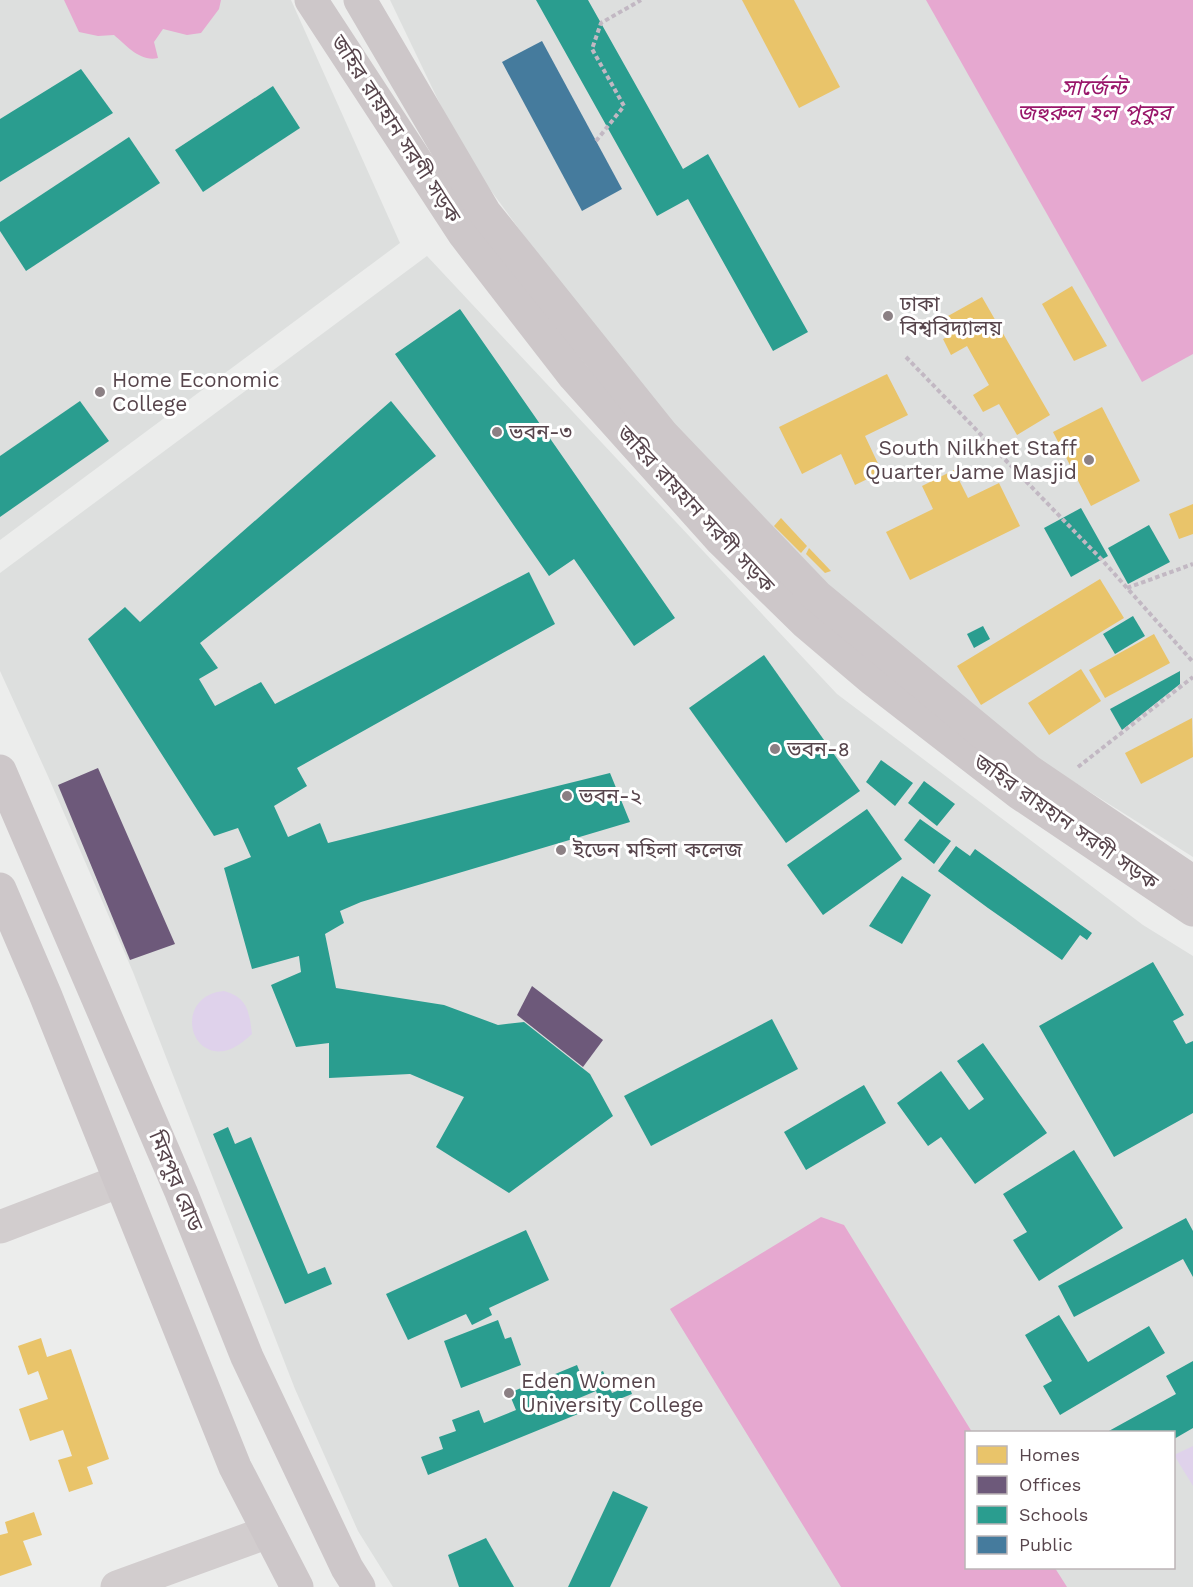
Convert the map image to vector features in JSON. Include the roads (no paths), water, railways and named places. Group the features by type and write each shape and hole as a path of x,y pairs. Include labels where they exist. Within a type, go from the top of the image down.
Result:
{"main road":[{"name":"জহির রায়হান সরণী সড়ক","path":"311,0 464,234 574,376 721,540 806,623 881,686 1019,793 1193,910"},
{"path":"360,0 485,213 663,435 817,596 1029,771 1193,882"},
{"name":"মিরপুর রোড","path":"0,771 181,1192 247,1357 347,1568 359,1587"},
{"path":"0,889 45,994 235,1467 297,1587"}],"street":[{"path":"0,1227 120,1181"},
{"path":"117,1587 268,1532"}],"water":[{"path":"64,0 221,0 219,9 201,33 187,35 163,29 154,42 158,58 151,59 134,52 114,35 98,36 79,32"},
{"name":"সার্জেন্ট জহুরুল হল পুকুর","path":"926,0 1193,0 1193,354 1142,382"},
{"path":"821,1217 844,1225 971,1431 965,1431 965,1569 1056,1569 1067,1587 841,1587 670,1309"}],"place":[{"name":"ঢাকা বিশ্ববিদ্যালয়","path":"888,316"},
{"name":"Home Economic College","path":"100,392"},
{"name":"ভবন-৩","path":"497,432"},
{"name":"South Nilkhet Staff Quarter Jame Masjid","path":"1089,460"},
{"name":"ভবন-৪","path":"775,749"},
{"name":"ভবন-২","path":"567,796"},
{"name":"ইডেন মহিলা কলেজ","path":"561,850"},
{"name":"Eden Women University College","path":"509,1393"}]}
